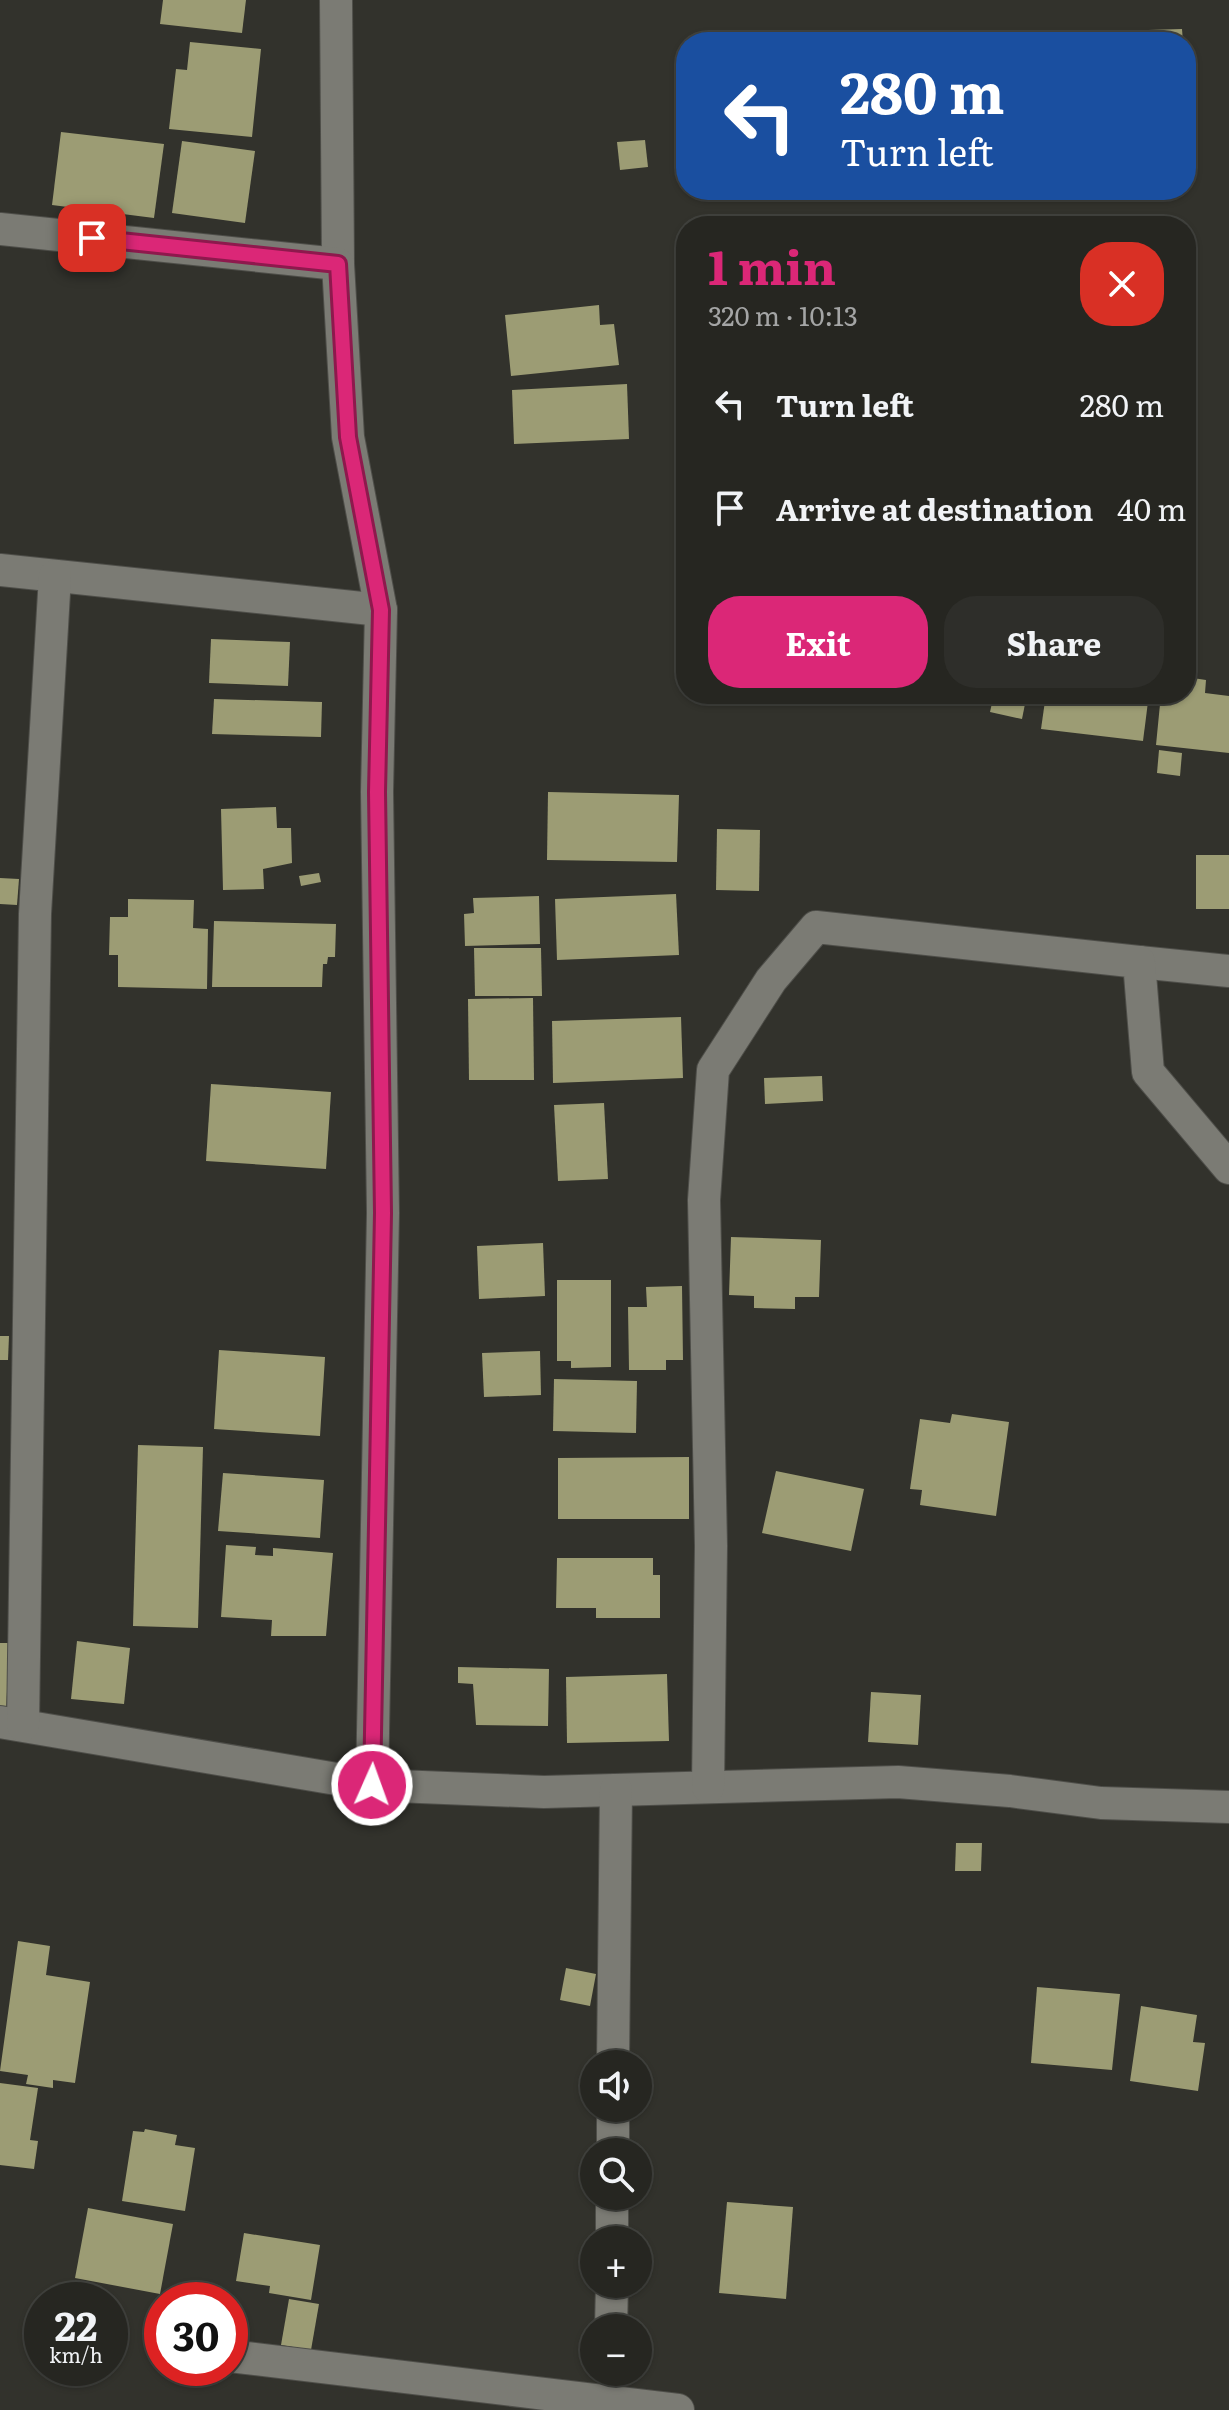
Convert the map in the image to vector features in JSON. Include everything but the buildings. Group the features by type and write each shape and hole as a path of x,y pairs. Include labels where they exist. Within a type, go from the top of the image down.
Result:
{"street":[{"path":"336,0 338,264 348,437 381,610 377,792 383,1213 372,1785"},
{"path":"0,229 338,264"},
{"path":"0,570 381,610"},
{"path":"55,576 35,914 12,1723 372,1785 544,1792 898,1782 1010,1791 1101,1803 1229,1807"},
{"path":"708,1787 711,1546 704,1200 713,1070 771,980 816,927 1229,971"},
{"path":"1139,962 1148,1072 1229,1168"},
{"path":"613,2050 616,1790"},
{"path":"248,2357 611,2387 678,2410"}],"route":[{"path":"92,238 338,264 348,437 381,610 377,792 383,1213 379,1567 372,1785"}]}
